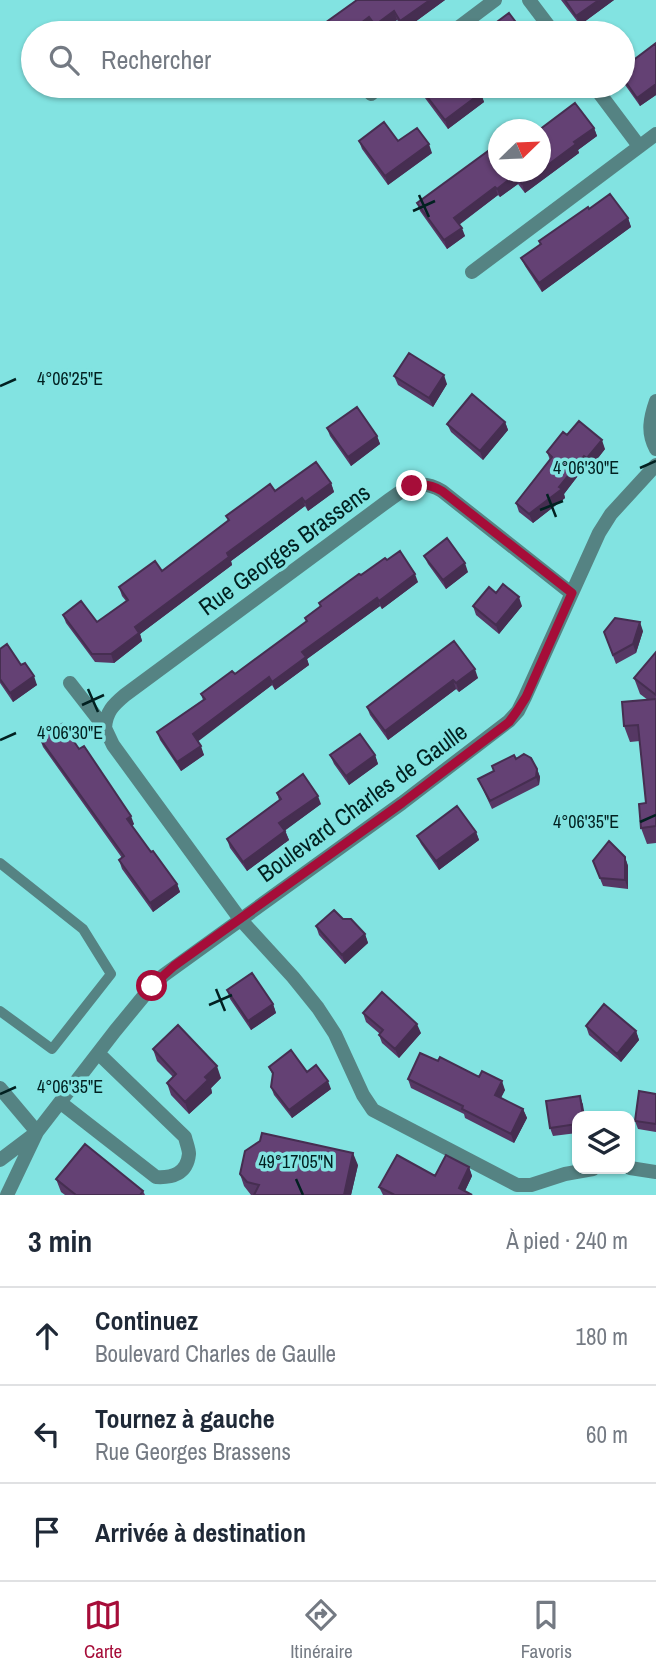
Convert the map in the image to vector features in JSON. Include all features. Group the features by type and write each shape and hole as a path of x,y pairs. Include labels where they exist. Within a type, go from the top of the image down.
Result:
{"street":[{"path":"467,21 495,0"},
{"path":"529,0 545,21"},
{"path":"472,272 651,141 606,98"},
{"path":"656,401 650,421 652,441 656,449"},
{"name":"Boulevard Charles de Gaulle","path":"0,1160 37,1132 152,986 164,975 509,722 526,697 599,533 611,514 656,465"},
{"name":"Rue Georges Brassens","path":"106,728 110,709 125,695 396,494 412,486 424,484 442,491 572,593"},
{"path":"70,682 106,728 113,744 240,919 318,1008 335,1034 369,1105 380,1115 517,1185 531,1185 572,1173"},
{"path":"61,1103 156,1177 170,1178 184,1168 189,1153 185,1137 98,1053"},
{"path":"0,1088 37,1132"},
{"name":"Boulevard Charles de Gaulle","path":"7,1195 37,1132"},
{"path":"635,1169 656,1172"}],"lane":[{"path":"0,863 83,929 110,974 52,1049 0,1011"}],"building":[{"path":"357,0 430,0 400,21 394,11 380,21 372,21 369,17 364,21 328,21"},
{"path":"565,0 599,0 576,16"},
{"path":"509,13 515,21 498,21"},
{"path":"656,43 656,84 637,98 635,95 635,59"},
{"path":"428,98 474,98 445,120"},
{"path":"575,103 594,128 551,163 551,121"},
{"path":"384,122 398,141 417,128 429,144 385,176 359,141"},
{"path":"488,151 488,182 506,182 497,189 495,187 454,218 462,228 444,240 417,203"},
{"path":"610,194 628,218 539,283 521,258 541,244 539,241"},
{"path":"409,353 444,375 429,398 394,376"},
{"path":"472,394 505,422 480,451 447,424"},
{"path":"357,407 377,436 348,457 327,428"},
{"path":"579,421 602,440 587,458 584,456 559,487 562,489 529,514 516,503 552,457 547,452 563,432 567,435"},
{"path":"316,462 331,483 305,502 302,498 227,553 229,557 135,627 139,633 111,654 92,654 63,615 81,601 97,622 128,600 119,587 155,561 162,571 229,520 226,516 270,484 275,491"},
{"path":"447,538 465,563 443,580 424,556"},
{"path":"400,551 415,574 302,652 306,657 272,682 269,677 193,734 201,746 177,762 157,732 205,699 201,694 232,671 235,674 307,621 305,618 321,606 319,603 359,574"},
{"path":"503,584 519,597 496,625 473,606 489,587 496,593"},
{"path":"615,618 640,622 633,644 613,655 604,632"},
{"path":"454,641 475,669 456,683 453,680 385,731 367,707"},
{"path":"7,644 21,665 25,663 34,676 10,693 0,679 0,649"},
{"path":"656,652 656,695 634,678"},
{"path":"656,699 656,826 641,828 639,804 646,803 638,725 624,726 622,702"},
{"path":"62,724 79,749 84,746 131,816 127,819 177,884 150,903 119,860 124,856 40,739"},
{"path":"360,734 375,755 346,776 330,755"},
{"path":"524,754 531,758 537,769 536,777 490,801 478,779 494,771 492,766 514,755 516,759"},
{"path":"303,774 318,796 279,823 285,831 243,862 227,839 281,799 277,793"},
{"path":"457,806 476,832 436,861 417,836"},
{"path":"609,841 625,857 625,880 600,878 593,861"},
{"path":"334,910 343,919 351,919 365,934 342,955 316,926"},
{"path":"252,973 273,1004 248,1021 227,990"},
{"path":"382,992 417,1024 395,1049 379,1035 383,1030 363,1013"},
{"path":"604,1004 636,1031 617,1054 586,1026"},
{"path":"178,1025 217,1066 205,1077 208,1080 185,1102 167,1083 176,1074 153,1049"},
{"path":"291,1050 307,1072 316,1065 328,1081 289,1110 271,1087 273,1073 269,1067"},
{"path":"420,1053 438,1061 440,1057 479,1077 482,1071 502,1081 495,1095 523,1109 511,1134 408,1079"},
{"path":"639,1091 656,1094 656,1124 635,1121"},
{"path":"580,1096 582,1111 572,1111 572,1125 550,1128 546,1101"},
{"path":"262,1133 353,1153 344,1195 254,1195 259,1185 247,1182 240,1174 245,1151 260,1141"},
{"path":"85,1144 143,1191 140,1195 76,1195 56,1179"},
{"path":"397,1155 435,1176 446,1155 469,1167 459,1188 472,1195 392,1195 379,1187"}],"route":[{"path":"152,986 174,966 402,803 509,722 526,697 572,593 452,497 434,486 412,486"}]}
